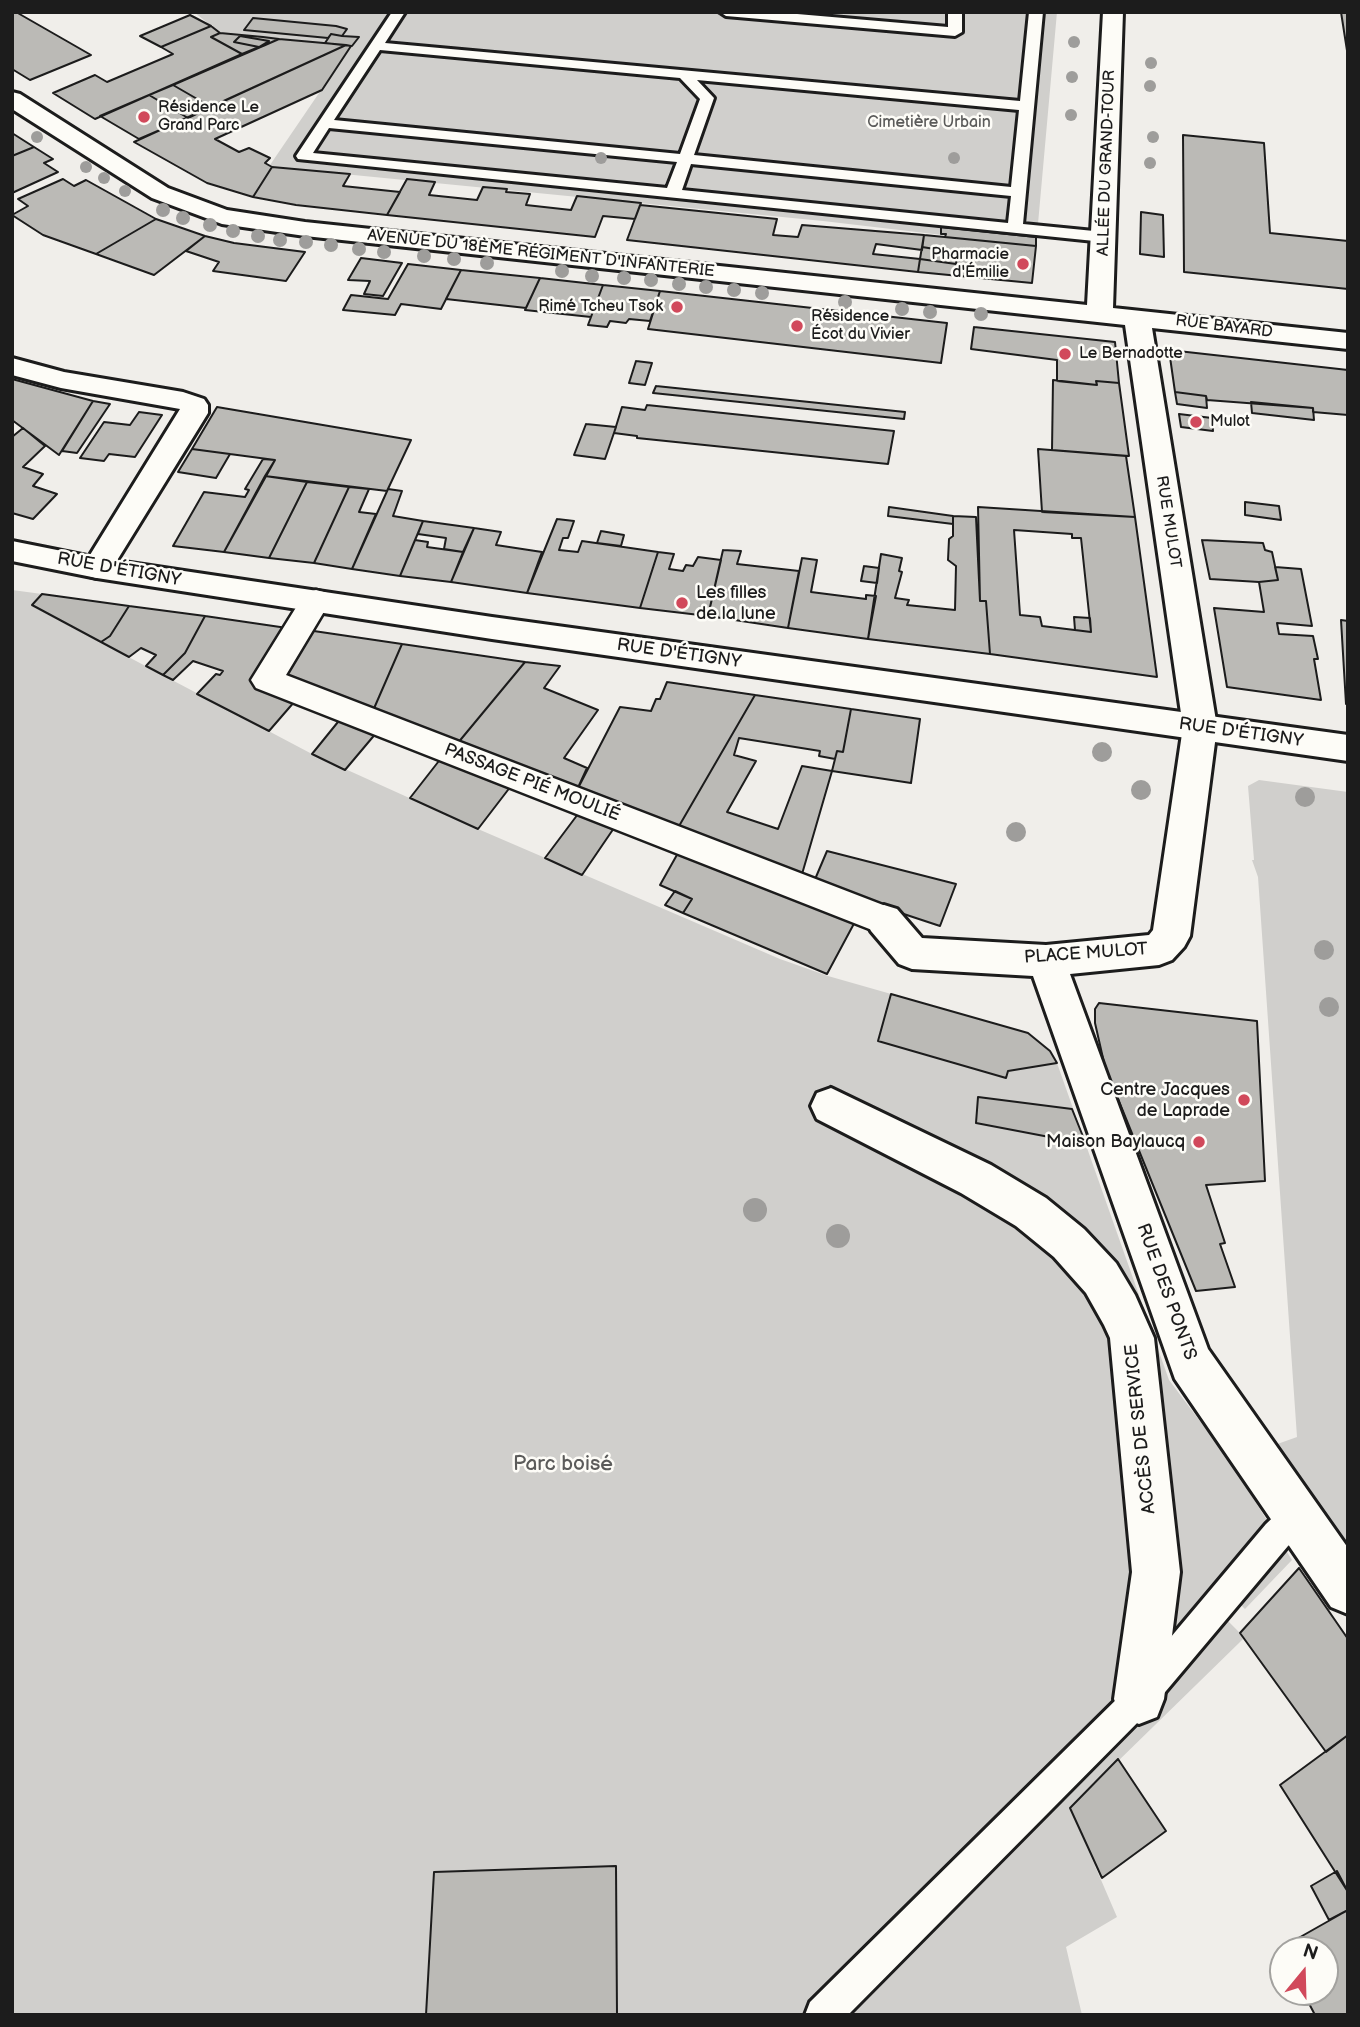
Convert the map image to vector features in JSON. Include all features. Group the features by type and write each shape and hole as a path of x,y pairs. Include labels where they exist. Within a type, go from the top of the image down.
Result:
{"street":[{"name":"ALLÉE DU GRAND-TOUR","path":"1100,313 1113,12"},
{"name":"AVENUE DU 18ÈME RÉGIMENT D'INFANTERIE","path":"12,99 160,193 222,217 319,230 1100,313"},
{"name":"RUE BAYARD","path":"1100,313 1348,341"},
{"name":"RUE MULOT","path":"1137,317 1200,727"},
{"path":"12,366 61,380 183,400 194,405 194,413 97,568"},
{"name":"RUE D'ÉTIGNY","path":"12,551 97,568 1348,748"},
{"name":"PASSAGE PIÉ MOULIÉ","path":"316,600 267,680 884,920"},
{"name":"PLACE MULOT","path":"884,920 912,953 1046,961 1159,949 1171,936 1200,727"},
{"name":"RUE DES PONTS","path":"1046,961 1191,1363 1348,1590"},
{"name":"ACCÈS DE SERVICE","path":"831,1106 976,1179 1031,1212 1069,1243 1101,1278 1120,1310 1132,1338 1156,1572 1139,1699"}],"lane":[{"path":"399,12 303,156 1104,237"},
{"path":"726,12 955,32 955,12"},
{"path":"1015,228 1036,12"},
{"path":"376,46 1027,106"},
{"path":"685,75 707,98"},
{"path":"673,193 707,98 740,80"},
{"path":"325,123 1018,192"},
{"path":"823,2015 1139,1699 1277,1535 1297,1516"}],"green space":[{"name":"Cimetière Urbain","path":"194,12 1057,12 1036,246 823,221 272,167 270,165 351,46 220,33"},
{"name":"Parc boisé","path":"12,590 42,594 32,606 312,754 478,829 780,959 828,976 1028,1033 1050,1051 1057,1063 1169,1380 1227,1457 1292,1560 1245,1609 1239,1603 1225,1618 1243,1639 1070,1808 1117,1917 1066,1947 1082,2015 12,2015"},
{"path":"1259,780 1348,792 1348,1558 1269,1447 1297,1437 1258,877 1252,860 1248,786"}],"building":[{"path":"12,12 91,55 30,80 12,69"},
{"path":"1341,12 1348,12 1348,57"},
{"path":"190,15 211,26 161,47 140,36"},
{"path":"253,18 347,29 342,36 331,34 328,38 244,30"},
{"path":"211,26 220,33 211,37 242,54 95,119 53,93 95,75 107,82 173,54 161,47"},
{"path":"220,33 279,39 263,46 269,41 240,36 234,42 259,47 242,54 211,37"},
{"path":"331,34 359,37 352,46 325,43"},
{"path":"240,36 269,41 259,47 234,42"},
{"path":"279,39 346,45 211,107 173,85"},
{"path":"346,45 351,46 322,90 215,139 239,152 249,148 270,158 265,163 272,167 253,197 207,183 134,142"},
{"path":"173,85 211,107 188,118 149,95"},
{"name":"Résidence Le Grand Parc","path":"149,95 188,118 139,139 100,116"},
{"path":"12,133 34,147 12,156"},
{"path":"1183,135 1264,143 1270,233 1348,241 1348,289 1184,272"},
{"path":"34,147 53,159 44,163 58,172 12,193 12,156"},
{"path":"272,167 350,174 343,186 400,192 387,215 296,205 253,197"},
{"path":"63,179 74,186 86,180 156,219 96,254 43,235 12,215 28,206 18,199"},
{"path":"407,179 435,182 429,195 477,200 483,187 507,189 506,192 530,194 526,205 571,210 577,196 641,203 635,219 603,216 595,237 387,215"},
{"path":"640,205 777,219 773,235 798,237 802,225 924,235 922,250 876,244 873,254 920,259 918,272 627,240"},
{"path":"1141,212 1163,215 1164,257 1140,254"},
{"path":"156,219 205,236 154,275 96,254"},
{"path":"941,227 1036,237 1036,246 945,237 946,234 941,234"},
{"path":"924,235 1036,246 1032,283 918,272 920,259 956,264 957,256 940,254 941,250 922,247"},
{"path":"205,236 234,243 305,252 286,281 213,271 219,262 186,251"},
{"path":"922,247 941,250 940,254 957,256 956,264 920,259"},
{"path":"361,258 402,263 383,296 364,294 370,281 348,280"},
{"path":"408,264 461,270 441,309 401,304 395,315 343,310 351,295 388,299"},
{"path":"461,270 540,278 526,308 446,299"},
{"path":"540,278 603,285 591,317 525,310"},
{"path":"603,285 660,291 650,321 629,319 626,323 610,321 607,327 588,325"},
{"name":"Résidence Écot du Vivier","path":"660,291 947,323 941,363 648,329"},
{"name":"Le Bernadotte","path":"974,327 1115,342 1119,383 1096,381 1097,385 1057,381 1057,360 971,349"},
{"path":"1169,350 1348,370 1348,415 1313,412 1313,408 1207,400 1206,396 1175,392"},
{"path":"636,361 652,363 645,385 629,383"},
{"path":"12,379 93,401 59,455 12,420"},
{"path":"1053,380 1097,385 1096,381 1119,383 1129,456 1052,450"},
{"path":"656,386 905,412 904,419 653,393"},
{"path":"1175,392 1206,396 1207,408 1177,404"},
{"path":"93,401 110,404 77,453 62,451"},
{"path":"1251,402 1313,408 1314,420 1252,413"},
{"path":"647,405 894,431 888,464 637,438 614,433 622,407 645,410"},
{"path":"217,407 411,440 387,491 265,476 275,460 192,449"},
{"path":"139,412 162,415 135,457 109,454 104,461 80,458 104,422 130,425"},
{"name":"Mulot","path":"1179,414 1212,418 1213,431 1181,427"},
{"path":"586,424 616,427 605,459 574,455"},
{"path":"23,428 45,446 23,467 43,474 33,486 57,494 33,519 12,513 12,437"},
{"path":"192,449 230,454 216,478 178,472"},
{"path":"1038,449 1126,456 1135,517 1042,512"},
{"path":"263,459 275,460 224,552 173,546 204,492 245,497 249,490 245,489"},
{"path":"265,476 307,482 269,558 224,552"},
{"path":"307,482 349,487 314,563 269,558"},
{"path":"349,487 369,489 359,512 376,514 352,569 314,563"},
{"path":"388,489 402,491 393,516 423,521 400,576 352,569"},
{"path":"1245,502 1279,506 1281,520 1245,515"},
{"path":"889,507 953,516 953,524 888,516"},
{"path":"978,507 1135,517 1157,677 990,654 986,601 980,601","holes":["1014,530 1072,534 1072,538 1081,538 1091,632 1042,626 1040,617 1020,615"]},
{"path":"953,516 976,517 980,601 986,601 990,654 868,639 881,554 902,558 899,571 902,572 895,598 909,600 907,605 955,610 956,566 948,560 949,539 953,536"},
{"path":"557,519 574,521 568,538 563,538 559,550 578,552 582,541 658,552 640,608 527,593"},
{"path":"423,521 474,528 463,552 444,549 446,538 418,534"},
{"path":"474,528 501,532 496,545 542,552 527,593 451,582"},
{"path":"601,531 624,535 621,546 597,543"},
{"path":"415,540 428,542 427,547 463,552 451,582 400,576"},
{"path":"1202,540 1263,543 1265,550 1272,552 1278,580 1259,582 1210,579"},
{"path":"723,550 741,551 737,564 799,571 788,628 708,616"},
{"path":"658,552 674,554 669,569 683,571 686,565 693,566 698,557 721,560 708,616 640,608"},
{"path":"802,558 817,560 811,592 866,599 866,595 876,596 868,639 788,628"},
{"path":"864,566 879,568 877,583 861,581"},
{"path":"1275,567 1301,569 1312,626 1277,623 1279,634 1313,636 1318,659 1314,659 1321,700 1227,687 1214,608 1264,612 1259,582 1278,580"},
{"path":"42,594 129,606 110,636 101,642 32,605"},
{"path":"129,606 205,616 185,653 163,675 146,666 156,655 141,648 129,657 101,642 110,636"},
{"path":"205,616 287,628 253,685 295,701 269,731 197,694 216,674 220,675 223,671 193,661 173,680 163,675 185,653"},
{"path":"1074,617 1090,618 1091,632 1075,630"},
{"path":"1341,620 1348,621 1348,704 1346,704"},
{"path":"307,630 402,644 372,713 280,677"},
{"path":"402,644 525,662 457,744 372,713"},
{"path":"525,662 560,666 544,688 598,710 564,758 587,768 576,792 457,744"},
{"path":"667,682 755,695 675,833 576,792 620,707 651,711"},
{"path":"755,695 851,709 843,752 837,751 835,759 819,756 820,751 739,738 734,755 756,761 727,812 778,829 802,766 832,771 800,881 675,833"},
{"path":"851,709 920,719 911,783 832,771 837,751 843,752"},
{"path":"342,717 377,732 345,770 312,754"},
{"path":"442,757 511,786 478,829 410,798"},
{"path":"578,814 614,828 582,875 545,858"},
{"path":"827,851 956,884 940,926 813,884"},
{"path":"678,853 857,918 827,974 683,913 692,899 660,885"},
{"path":"675,891 692,899 683,913 665,905"},
{"path":"891,994 1028,1033 1050,1051 1057,1063 1008,1071 1006,1078 878,1041"},
{"name":"Maison Baylaucq","path":"1099,1003 1257,1021 1265,1181 1206,1185 1225,1243 1220,1244 1235,1287 1196,1291 1105,1067 1095,1023 1095,1009"},
{"path":"978,1097 1072,1109 1086,1144 976,1123"},
{"path":"1299,1568 1348,1639 1348,1735 1326,1752 1240,1633"},
{"path":"1348,1735 1348,1892 1280,1785"},
{"path":"1118,1759 1166,1831 1102,1878 1070,1808"},
{"path":"616,1866 617,2015 426,2015 434,1872"},
{"path":"1337,1871 1348,1892 1348,1910 1329,1920 1311,1886"},
{"path":"1348,1910 1348,2015 1315,2015 1310,2006 1339,2006 1339,1936 1302,1936"}],"place":[{"name":"Résidence Le Grand Parc","path":"144,117"},
{"name":"Pharmacie d'Émilie","path":"1023,264"},
{"name":"Rimé Tcheu Tsok","path":"677,307"},
{"name":"Résidence Écot du Vivier","path":"797,326"},
{"name":"Le Bernadotte","path":"1065,354"},
{"name":"Mulot","path":"1196,422"},
{"name":"Les filles de la lune","path":"682,603"},
{"name":"Centre Jacques de Laprade","path":"1244,1100"},
{"name":"Maison Baylaucq","path":"1199,1142"}]}
